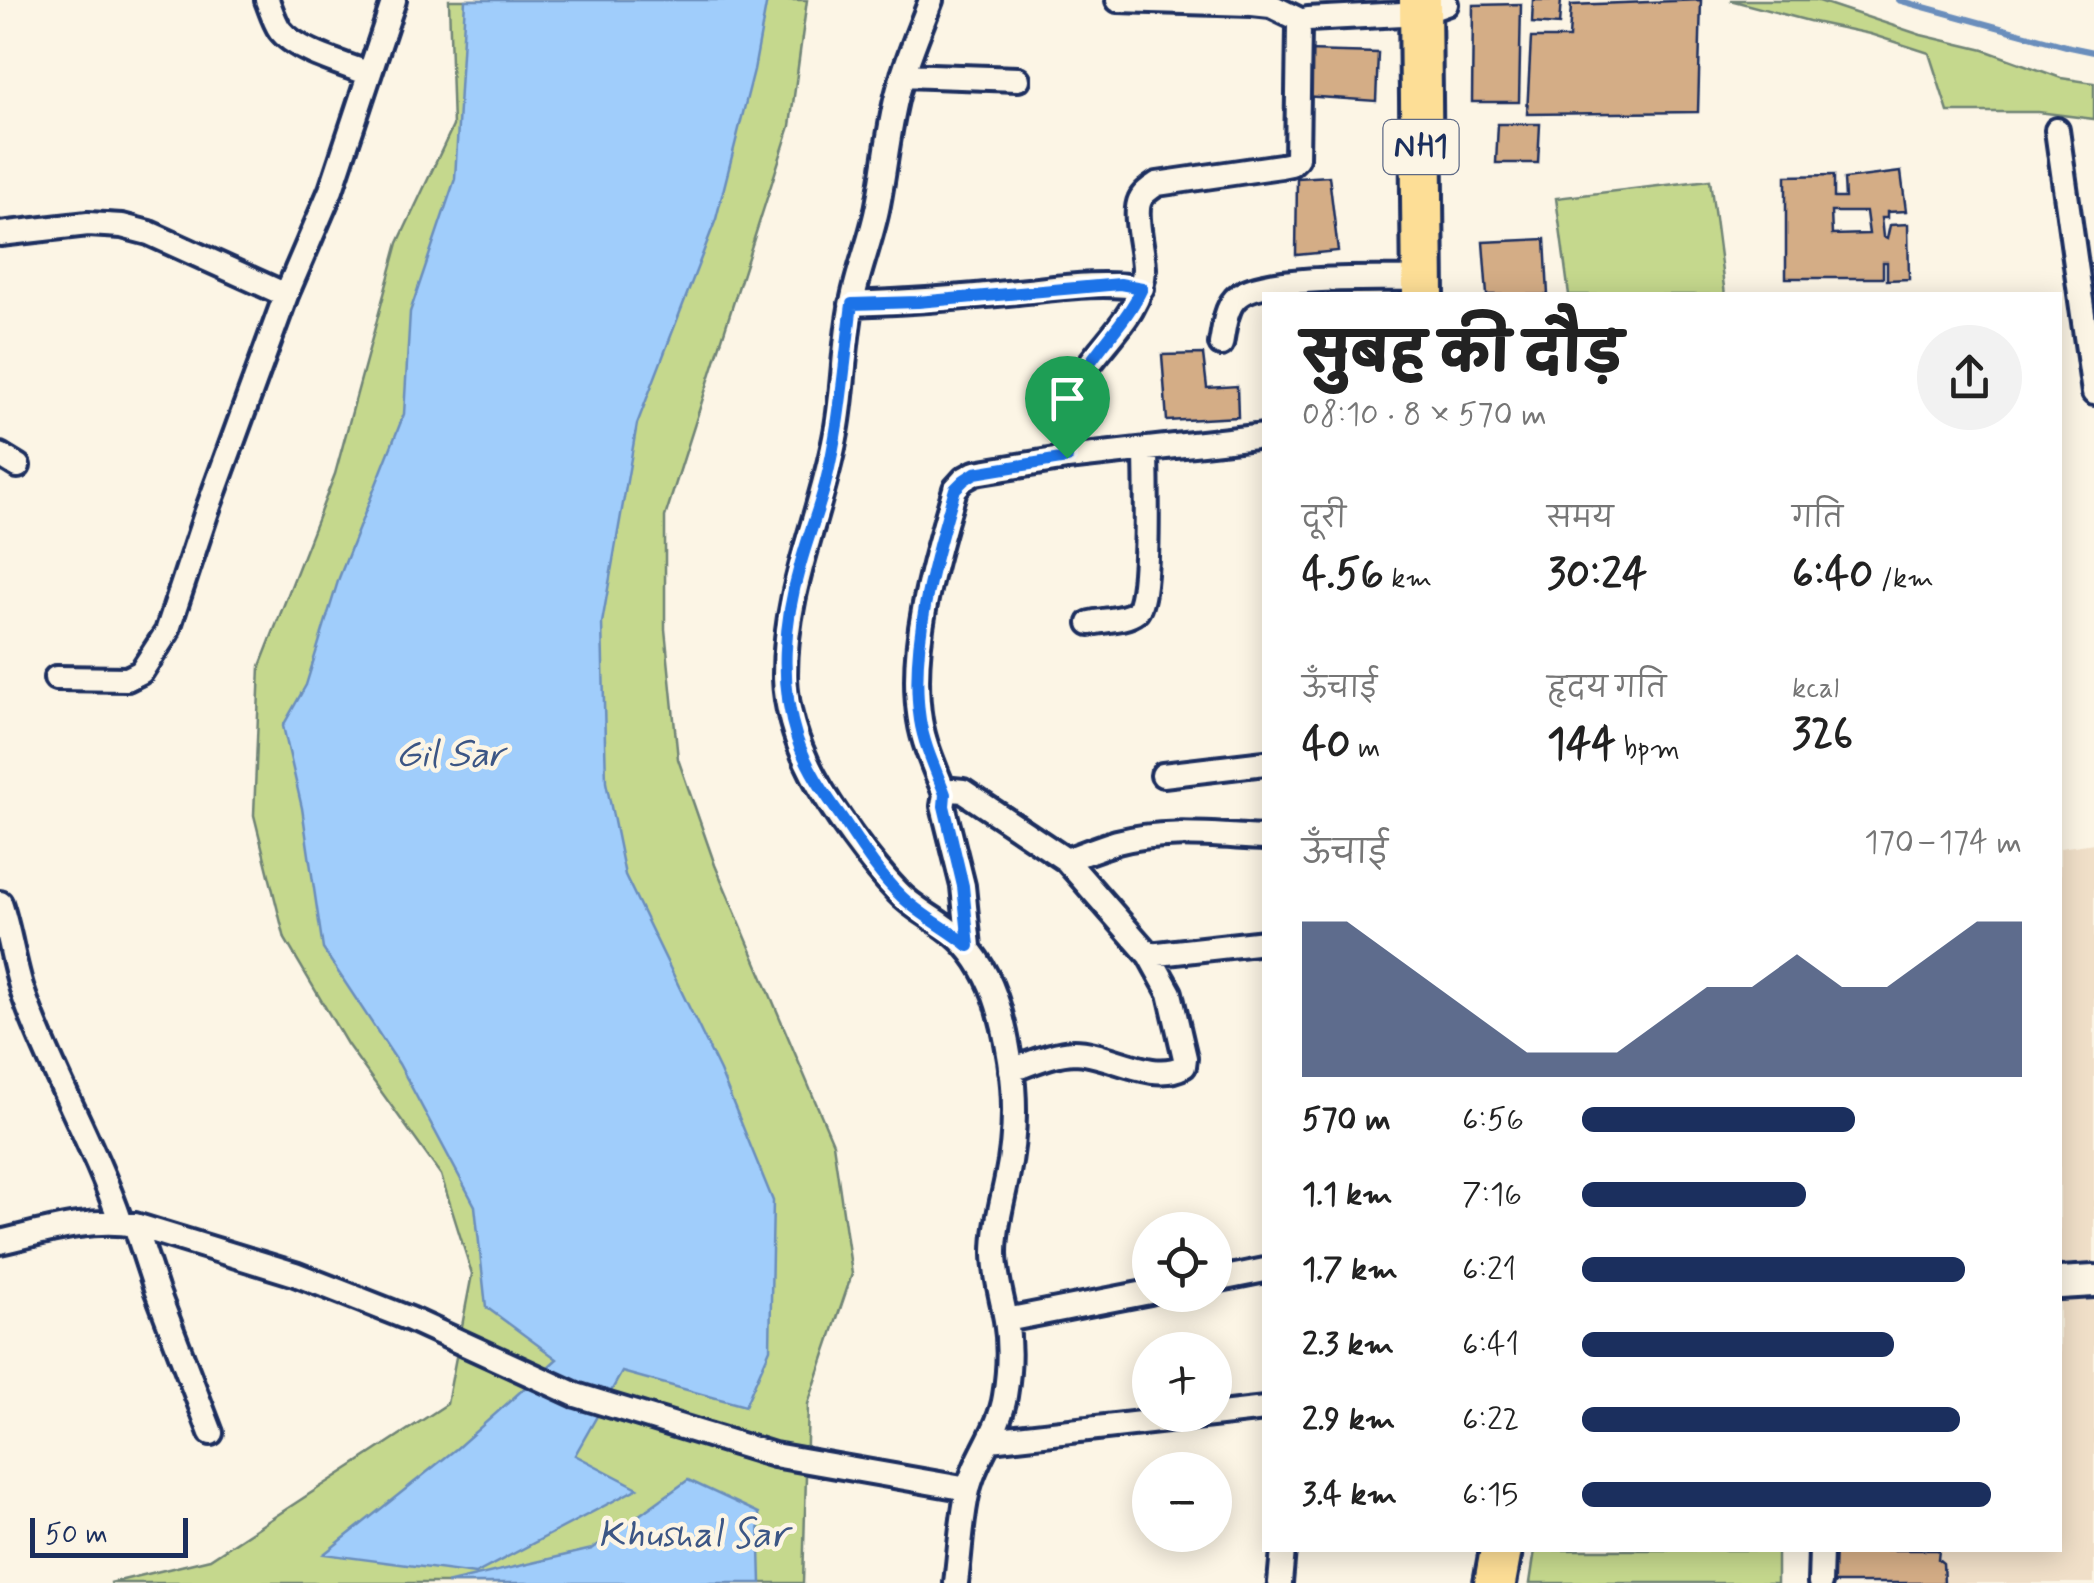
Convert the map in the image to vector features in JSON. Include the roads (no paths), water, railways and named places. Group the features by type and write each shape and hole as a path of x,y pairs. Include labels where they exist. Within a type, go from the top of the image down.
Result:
{"highway":[{"name":"NH1","path":"1431,290 1433,4"},
{"path":"1495,1583 1500,1552"}],"main road":[{"path":"2062,1282 2094,1281"}],"street":[{"path":"267,0 282,34 296,44 368,74"},
{"path":"56,678 127,679 141,672 167,632 286,295 331,190 394,0"},
{"path":"931,0 902,75 878,208 852,304 836,434 791,603 785,681 798,741 814,776 881,874 918,911 969,946 987,974 998,1004 1012,1070 1014,1129 994,1256 1006,1320 1006,1394 1002,1414 968,1489 956,1583"},
{"path":"1118,0 1271,6 1302,21"},
{"path":"1067,458 1071,398 1084,370 1126,317 1142,288 1144,266 1138,211 1148,190 1157,184 1291,164 1298,158 1298,27 1302,21 1433,4"},
{"path":"902,75 1018,79"},
{"path":"2057,130 2094,393"},
{"path":"0,234 88,224 122,226 149,232 286,295"},
{"path":"1220,344 1228,311 1237,296 1257,286 1323,280 1431,290"},
{"path":"852,304 918,302 1082,286 1120,284 1142,288"},
{"path":"969,946 963,886 944,806 945,794 920,724 917,688 932,565 955,489 975,473 1067,458 1262,436"},
{"path":"1090,622 1133,614 1144,601 1146,449"},
{"path":"1163,775 1262,763"},
{"path":"945,794 963,791 1066,860 1149,954 1170,993 1182,1040 1184,1066 1170,1070 1132,1067 1074,1052 1012,1070"},
{"path":"1066,860 1118,842 1167,835 1262,838"},
{"path":"0,903 24,998 156,1289 211,1433"},
{"path":"1149,954 1262,942"},
{"path":"0,1242 61,1228 128,1224 344,1293 576,1395 774,1455 968,1489"},
{"path":"1232,1277 1262,1271"},
{"path":"1006,1320 1132,1296"},
{"path":"990,1440 1262,1409"},
{"path":"1280,1583 1284,1552"},
{"path":"1820,1583 1821,1552"}],"water":[{"name":"Gil Sar","path":"465,0 767,0 754,70 716,219 637,424 602,623 606,782 625,875 720,1071 773,1201 770,1349 745,1406 622,1372 575,1455 638,1488 475,1574 324,1554 456,1449 557,1359 486,1307 475,1206 399,1064 323,949 302,808 283,726 306,685 339,578 404,414 410,312 455,179"},
{"name":"Khushal Sar","path":"688,1480 759,1513 761,1583 446,1583 592,1549"}],"waterway":[{"path":"1898,0 2094,52"}]}
